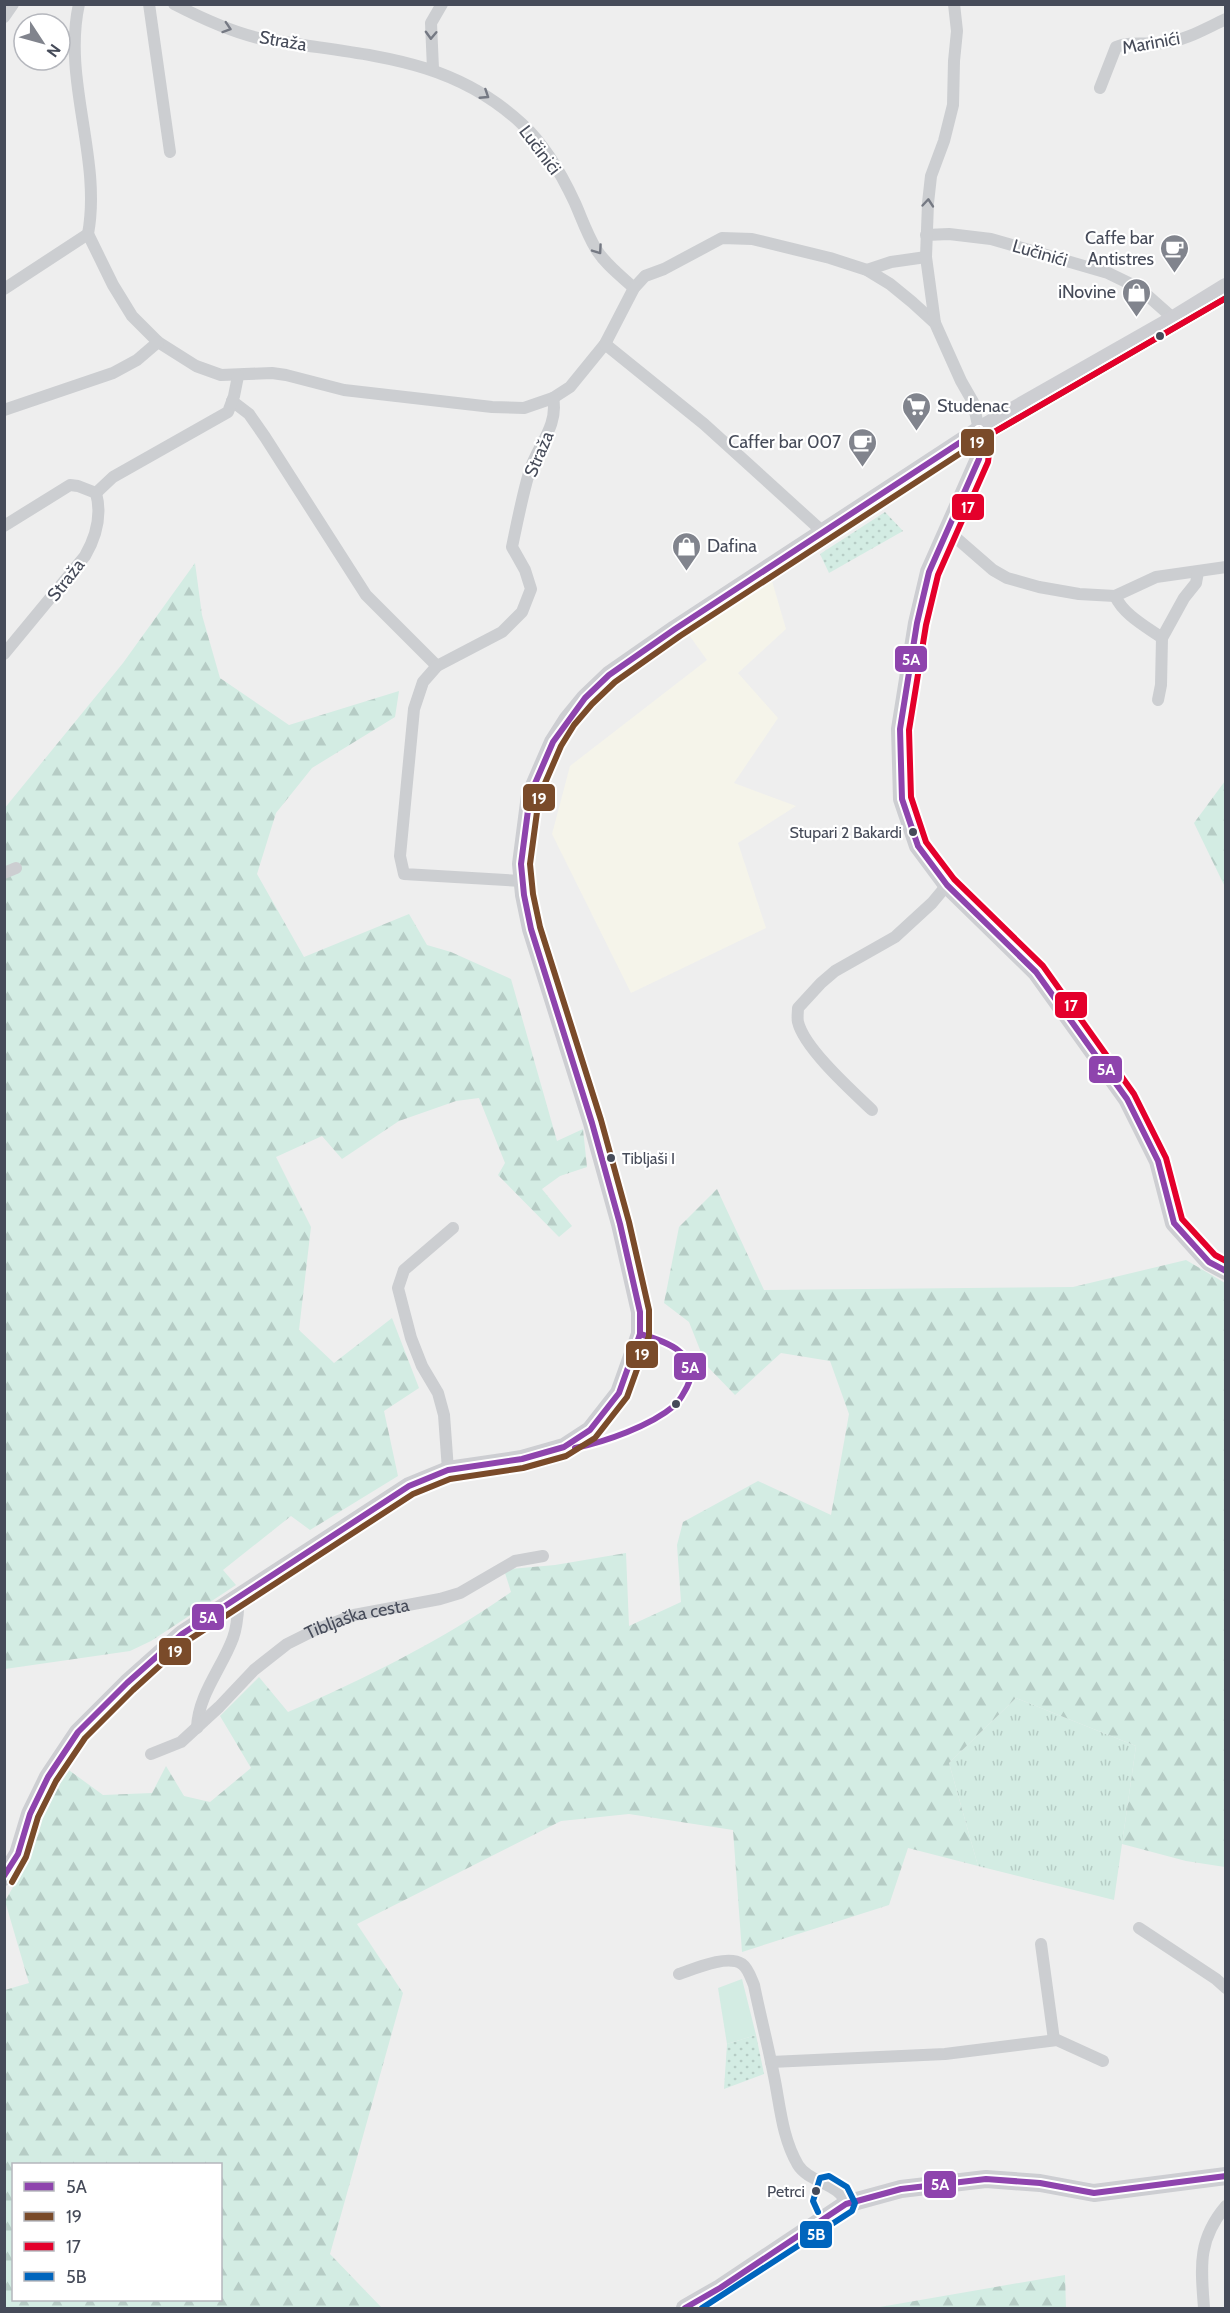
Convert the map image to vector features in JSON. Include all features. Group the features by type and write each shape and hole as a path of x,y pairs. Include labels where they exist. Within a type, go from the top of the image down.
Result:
{"street":[{"path":"4,17 13,4"},
{"path":"4,289 88,234 91,218 90,184 76,74 75,25 79,4"},
{"path":"149,4 170,152"},
{"name":"Straža","path":"174,4 204,20 258,38 380,56 432,69"},
{"path":"432,69 431,23 442,4"},
{"path":"954,4 957,31 953,105 932,176 926,257 936,323 961,381 973,402 981,445 979,459 929,572 924,593 900,729 902,799 918,846 946,885 1036,972 1127,1098 1158,1161 1174,1223 1209,1262 1226,1272"},
{"name":"Marinići","path":"1100,88 1116,47 1123,44 1165,43 1189,36 1226,19"},
{"name":"Lučinići","path":"432,69 483,93 523,124 546,152 597,250 611,267 634,288"},
{"name":"Straža","path":"88,234 113,285 132,316 158,342 196,366 221,375 238,376 262,372 286,375 344,390 492,407 524,408 553,398 555,410 553,423 529,471 512,547 525,570 531,589 522,612 502,632 437,666 423,682 414,709 400,856 404,874 522,881"},
{"name":"Lučinići","path":"926,235 949,234 991,239 1108,273 1139,288 1174,319"},
{"path":"553,398 570,387 605,344 634,288 645,276 664,269 722,238 752,239 830,258 867,270 890,284 936,323"},
{"path":"867,270 891,262 926,257"},
{"path":"4,1877 18,1854 30,1814 48,1777 78,1732 127,1683 182,1634 409,1486 448,1470 522,1459 564,1447 590,1430 619,1393 640,1334 640,1312 621,1224 531,928 521,864 530,795 553,742 585,698 609,675 640,653 979,430 1226,287"},
{"path":"4,410 113,373 137,360 158,342"},
{"path":"605,344 704,424 823,532"},
{"path":"4,526 70,485 96,493 113,477 228,412 238,376"},
{"path":"232,401 249,414 265,437 366,595 437,666"},
{"name":"Straža","path":"4,654 85,556 95,539 99,505 96,493"},
{"path":"947,530 993,570 1007,578 1079,594 1115,596 1156,577 1226,567"},
{"path":"1158,700 1161,685 1162,638 1184,598 1196,583 1198,572"},
{"path":"1115,596 1125,611 1162,638"},
{"path":"872,1110 814,1049 798,1022 798,1008 821,982 835,971 895,936 932,903 946,885"},
{"path":"448,1470 444,1415 438,1393 422,1366 411,1338 398,1288 404,1270 453,1228"},
{"name":"Tibljaška cesta","path":"151,1754 180,1742 197,1728 254,1670 287,1644 354,1615 440,1599 460,1593 505,1565 514,1561 543,1556"},
{"path":"197,1728 198,1714 203,1699 234,1636 239,1596"},
{"path":"1140,1928 1226,1988"},
{"path":"1041,1944 1054,2040"},
{"path":"680,1974 714,1963 733,1961 741,1963 748,1970 754,1985 784,2126 799,2167 819,2182 841,2193 846,2204"},
{"path":"771,2062 945,2054 1054,2040 1103,2061"},
{"path":"685,2308 720,2288 846,2204 900,2189 986,2179 1040,2183 1094,2193 1226,2176"},
{"path":"1204,2308 1200,2270 1202,2249 1211,2228 1226,2206"}],"shaded area":[{"path":"772,581 786,629 738,673 778,718 734,783 796,806 738,843 766,928 631,993 552,834 570,766 707,660 689,635"}],"green space":[{"path":"885,512 903,531 829,573 820,554"},
{"path":"195,563 202,615 220,678 289,725 399,691 395,717 312,768 276,813 257,874 304,957 409,914 427,945 451,952 511,979 557,1141 583,1129 587,1167 560,1176 542,1189 572,1226 559,1237 498,1175 505,1163 479,1098 456,1101 399,1121 342,1159 322,1136 276,1157 311,1227 299,1330 334,1363 392,1318 419,1388 384,1411 398,1476 310,1530 291,1516 223,1570 236,1585 151,1641 130,1651 5,1669 4,809 123,663"},
{"path":"1225,781 1225,887 1194,823"},
{"path":"717,1189 764,1290 1073,1287 1186,1260 1225,1283 1225,1867 1186,1861 1122,1844 1136,1746 1016,1698 949,1763 978,1866 908,1848 889,1905 742,1952 733,1830 629,1814 561,1821 357,1924 403,1993 330,2254 382,2308 5,2308 5,1990 29,1983 5,1901 23,1870 43,1807 66,1768 103,1795 152,1793 166,1766 184,1796 210,1802 251,1768 220,1716 259,1677 288,1712 402,1658 485,1610 511,1592 505,1573 510,1569 555,1565 626,1553 629,1626 681,1602 677,1545 683,1522 758,1481 831,1515 849,1414 830,1361 781,1353 735,1395 706,1365 689,1322 664,1303 679,1227"},
{"path":"1016,1698 1136,1746 1114,1900 978,1866 949,1763"},
{"path":"742,1979 756,2035 727,2044 718,1988"},
{"path":"756,2035 764,2074 724,2089 727,2044"},
{"path":"1065,2275 1066,2308 874,2308"}],"transit line":[{"name":"19","path":"12,1882 26,1857 38,1817 56,1781 85,1738 187,1641 413,1494 450,1479 523,1468 566,1456 595,1438 627,1397 649,1336 649,1310 629,1222 601,1120 540,927 530,864 539,797 561,746 574,725 615,682 680,636 984,438 1226,298"},
{"name":"17","path":"1226,298 989,435 988,462 938,575 926,625 909,730 911,797 926,842 954,879 1043,966 1134,1094 1166,1158 1182,1219 1215,1255 1226,1261"},
{"name":"5A","path":"979,430 981,445 979,459 929,572 917,623 900,729 902,799 918,846 947,885 1036,972 1127,1099 1158,1161 1174,1223 1209,1262 1226,1271"},
{"name":"5A","path":"4,1876 18,1854 30,1814 48,1777 78,1732 127,1683 182,1634 409,1486 448,1470 522,1459 564,1447 590,1430 619,1393 640,1334 640,1312 620,1224 592,1123 531,929 521,864 530,795 553,742 585,698 609,675 675,629 979,430"},
{"name":"5A","path":"575,1448 600,1442 653,1420 674,1406 683,1395 691,1376 686,1358 670,1345 640,1334"},
{"name":"5B","path":"702,2308 852,2211 855,2203 847,2187 829,2176 820,2178 813,2201 818,2212"},
{"name":"5A","path":"685,2308 720,2288 846,2204 901,2189 986,2179 1040,2183 1094,2193 1226,2176"}],"place":[{"name":"Caffe bar Antistres","path":"1175,274"},
{"name":"iNovine","path":"1137,318"},
{"name":"Studenac","path":"916,432"},
{"name":"Caffer bar 007","path":"862,468"},
{"name":"Dafina","path":"686,572"},
{"name":"Stupari 2 Bakardi","path":"913,832"},
{"name":"Tibljaši I","path":"611,1158"},
{"name":"Petrci","path":"816,2191"}]}
